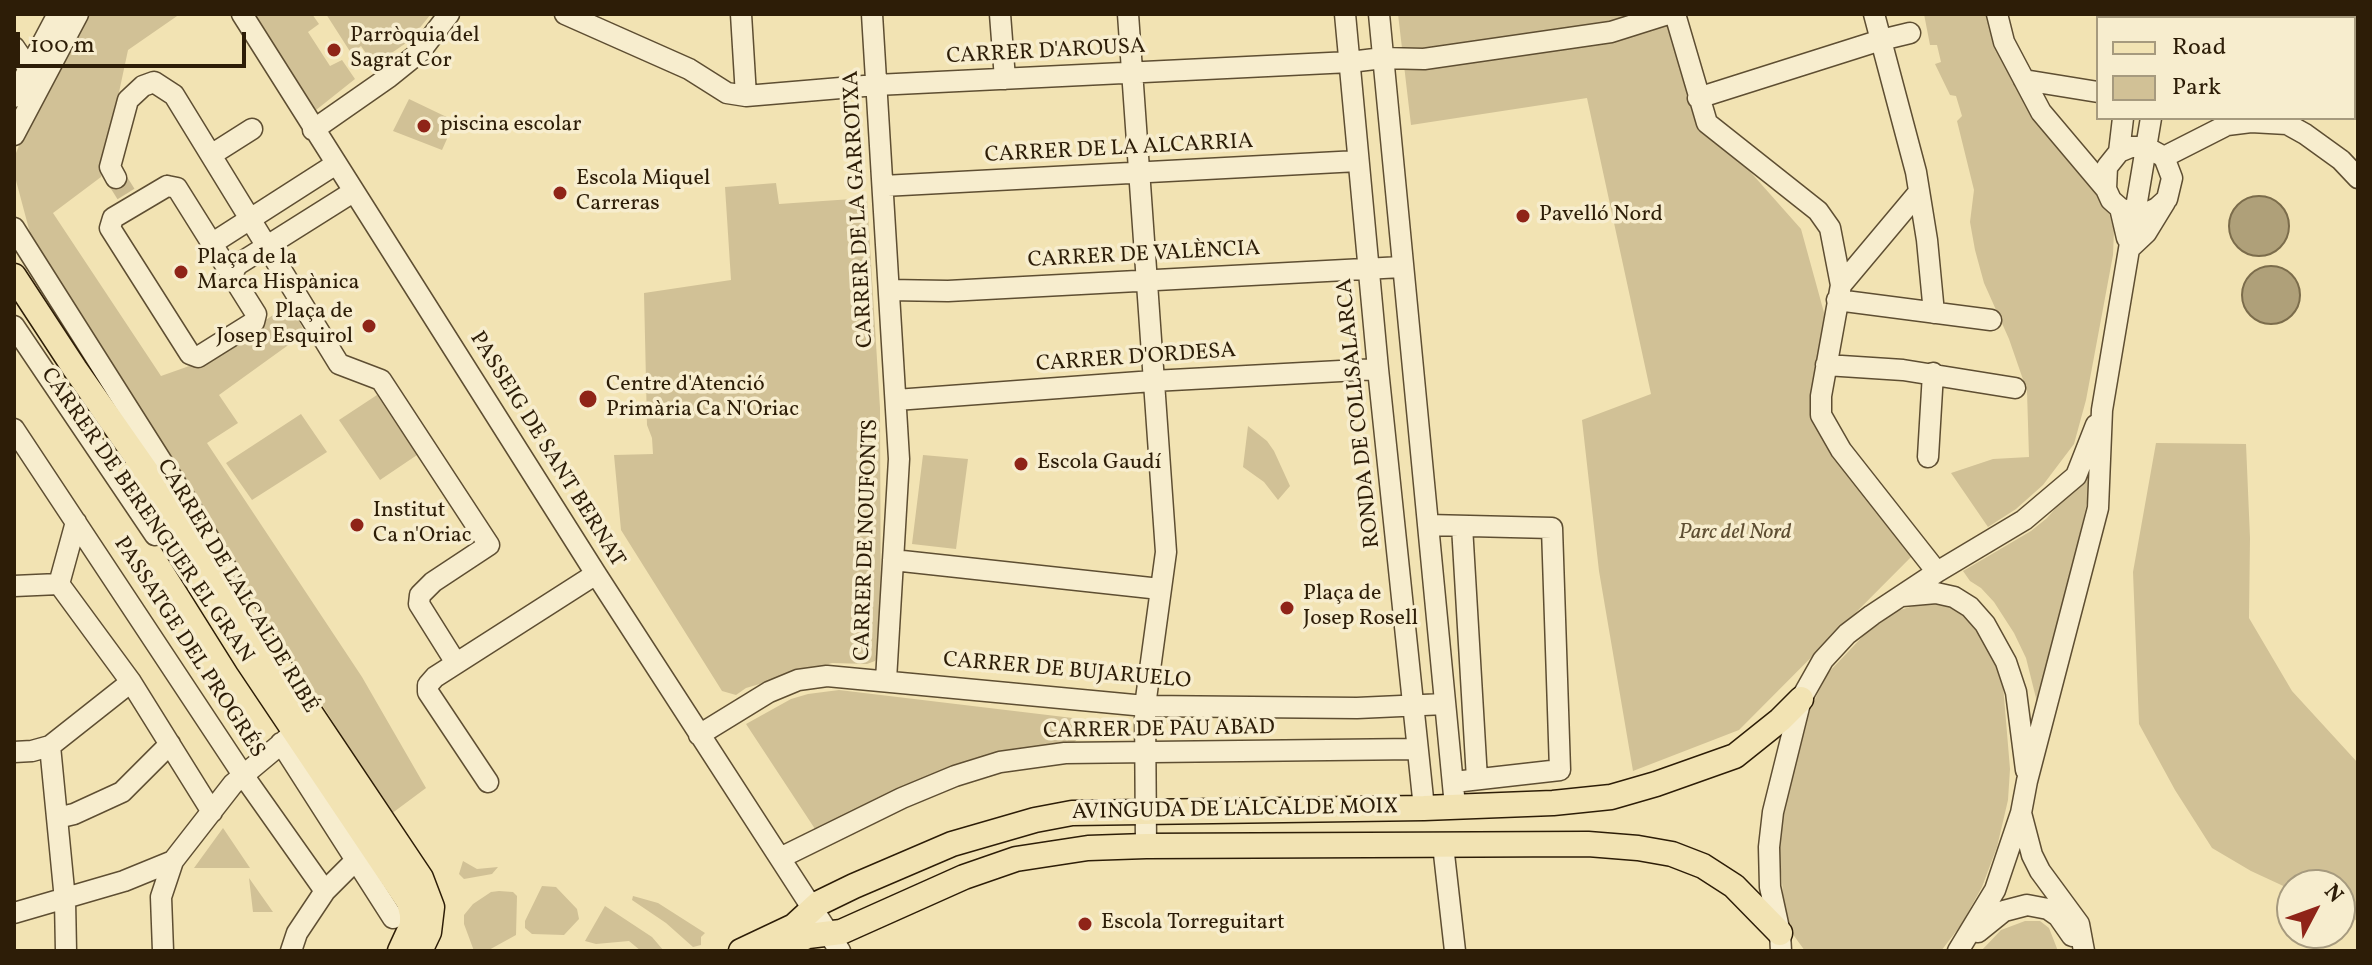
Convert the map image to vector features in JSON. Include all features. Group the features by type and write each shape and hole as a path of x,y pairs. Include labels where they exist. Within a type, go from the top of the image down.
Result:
{"main road":[{"path":"14,276 200,548 297,732"},
{"path":"14,293 248,662"},
{"name":"CARRER DE BERENGUER EL GRAN","path":"248,662 409,902 412,925 400,951"},
{"path":"1424,808 1427,833 1443,845 1457,829 1455,794 1522,804 1611,797 1735,756 1801,699"},
{"name":"CARRER DE L'ALCALDE RIBÉ","path":"297,732 414,866 432,907 431,924 420,951"},
{"name":"AVINGUDA DE L'ALCALDE MOIX","path":"741,951 794,926 825,899 861,882 976,835 1063,815 1145,811 1424,808 1455,794"},
{"name":"AVINGUDA DE L'ALCALDE MOIX","path":"774,951 808,936 836,943 964,877 1016,859 1088,848 1146,846 1588,844 1638,848 1672,854 1703,866 1734,886 1784,945"}],"street":[{"path":"14,97 58,14"},
{"path":"14,135 78,14"},
{"name":"PASSEIG DE SANT BERNAT","path":"242,14 596,574 836,943"},
{"path":"313,130 420,52 449,14"},
{"path":"565,14 689,69 727,93 746,96 741,14"},
{"name":"CARRER DE LA GARROTXA","path":"872,14 896,400"},
{"path":"1000,14 1005,79"},
{"path":"1128,14 1166,552 1145,706 1146,846"},
{"name":"RONDA DE COLLSALARCA","path":"1345,14 1424,808"},
{"path":"1379,14 1418,438 1455,794 1477,779 1560,770 1552,528 1428,525"},
{"name":"CARRER D'AROUSA","path":"746,96 876,85 1383,58 1424,59 1611,32 1668,14"},
{"path":"1675,14 1707,123 1818,211 1830,228 1839,293 1821,415 1828,430 1937,572"},
{"path":"1874,14 1919,192 1934,313"},
{"path":"1997,14 2004,42 2041,112 2106,189 2111,200 2127,211 2157,208 2168,196 2172,178 2155,152 2151,120"},
{"path":"1698,98 1910,33"},
{"path":"14,47 29,69"},
{"path":"2024,80 2096,92"},
{"path":"125,193 110,167 128,100 143,86 154,82 174,95 339,364 381,380 489,545 433,582 420,595 419,604 456,663"},
{"path":"2119,152 2123,120"},
{"path":"2273,120 2305,134 2341,160 2358,178"},
{"path":"2106,189 2107,167 2119,152 2131,147 2155,152 2227,125 2251,122 2287,124"},
{"path":"211,155 252,129"},
{"path":"2129,249 2146,233 2168,196 2184,159 2201,136"},
{"path":"1961,948 1995,890 2021,813 2098,508 2102,410 2129,249 2127,211 2155,152"},
{"name":"CARRER DE LA ALCARRIA","path":"883,186 1358,161"},
{"path":"209,238 214,241 219,239 336,164"},
{"path":"167,186 177,188 256,314 254,322 198,357 190,354 110,228 125,193 167,186"},
{"path":"232,275 237,265 353,192"},
{"path":"1839,293 1919,192"},
{"name":"CARRER DE L'ALCALDE RIBÉ","path":"14,228 188,503 297,732"},
{"name":"CARRER DE VALÈNCIA","path":"889,290 915,292 1402,267"},
{"path":"1839,293 1934,313 1991,320"},
{"name":"CARRER DE BERENGUER EL GRAN","path":"14,326 179,570 248,662"},
{"path":"1826,365 1933,373 2015,388"},
{"name":"CARRER D'ORDESA","path":"896,400 1153,381 1378,369"},
{"path":"1928,457 1933,373"},
{"name":"CARRER DE NOUFONTS","path":"886,680 899,459 896,400"},
{"path":"1784,945 1770,887 1769,847 1779,779 1801,699 1823,660 1847,634 1898,597 2024,520 2076,476 2102,410"},
{"name":"PASSATGE DEL PROGRÉS","path":"14,429 243,775 325,891"},
{"path":"1386,441 1418,438"},
{"path":"59,584 76,522"},
{"path":"1462,526 1477,779"},
{"path":"893,560 1160,589"},
{"path":"488,782 428,692 428,685 456,663 596,574"},
{"path":"14,586 59,584"},
{"path":"59,584 131,682 212,812"},
{"path":"1898,597 1936,593 1954,597 1970,607 1985,624 2006,662 2016,692 2027,781"},
{"name":"CARRER DE BUJARUELO","path":"699,735 769,692 798,680 827,676 1145,706 1357,708 1445,704"},
{"path":"14,752 50,746 131,682"},
{"path":"163,951 161,897 173,861 243,775 297,732 356,860 393,918"},
{"path":"57,818 74,814 122,792 170,744"},
{"path":"50,746 65,900 66,951"},
{"name":"CARRER DE PAU ABAD","path":"780,858 902,798 1000,762 1065,753 1416,749"},
{"path":"2021,813 2032,855 2040,871 2079,924 2082,951"},
{"path":"1443,845 1455,951"},
{"path":"291,951 297,933 325,891 356,860"},
{"path":"14,913 148,873 173,861"},
{"path":"1961,948 2004,911 2027,905 2048,909 2058,916 2082,951"}],"green space":[{"path":"83,14 180,14 128,50 101,177 53,213 161,376 212,358 290,303 305,333 219,395 238,423 207,443 362,677 426,788 391,814 34,248 14,173 14,158 31,116"},
{"path":"242,14 312,14 319,24 308,32 330,66 342,60 355,79 306,118"},
{"path":"326,14 431,14 409,41 374,65 361,46 351,53"},
{"name":"Parc del Nord","path":"1398,14 1679,14 1707,123 1801,229 1831,338 1824,421 1919,549 1739,730 1633,771 1599,571 1582,420 1651,394 1587,98 1411,125"},
{"path":"1924,14 1997,14 2109,213 2114,230 2113,255 2086,400 2074,444 2043,485 2016,509 1988,527 1951,473 1993,459 2029,457 2027,391 2009,339 1984,283 1970,222 1974,190 1957,121 1962,116 1956,96 1950,95 1935,64 1941,62 1937,45 1930,45"},
{"name":"piscina escolar","path":"409,99 455,121 442,150 393,131"},
{"path":"776,183 779,204 867,198 880,408 881,638 875,661 867,664 832,663 746,688 736,695 722,691 621,530 614,455 653,454 647,425 644,293 731,280 725,187"},
{"path":"377,395 417,455 380,480 339,420"},
{"path":"301,414 327,452 252,500 226,463"},
{"path":"1248,426 1274,451 1290,486 1278,500 1264,482 1243,467"},
{"path":"2156,443 2246,444 2249,618 2292,691 2358,763 2358,921 2356,869 2276,869 2276,883 2212,848 2175,790 2139,724 2133,572"},
{"path":"923,455 968,459 956,549 912,544"},
{"path":"2087,472 2091,472 2093,477 2040,706 2026,658 2014,633 1994,602 1963,571 2031,531 2047,518"},
{"path":"1926,602 1942,603 1961,610 1986,645 2003,685 2010,769 2008,800 1997,847 1982,887 1961,925 1941,951 1805,951 1792,933 1785,915 1779,850 1782,816 1798,743 1828,673 1864,635 1897,611"},
{"path":"839,690 1081,719 1085,732 1072,744 817,832 746,724 791,699"},
{"path":"223,828 250,868 194,868"},
{"path":"463,861 477,869 498,867 492,874 464,879 459,874"},
{"path":"249,878 273,912 253,912"},
{"path":"542,886 556,887 577,909 579,919 564,935 532,934 525,928 525,921"},
{"path":"491,892 513,892 517,896 516,935 487,951 474,951 464,924 464,915 473,904"},
{"path":"633,896 658,903 705,933 701,937 701,945 693,947 666,923 632,900"},
{"path":"605,906 652,937 664,951 641,951 629,941 596,944 585,941"},
{"path":"2025,921 2040,921 2049,928 2058,951 1981,951 2001,930"}],"shaded area":[{"path":"2259,196 2270,198 2280,205 2287,215 2287,237 2280,247 2270,254 2259,256 2248,254 2238,247 2231,237 2229,226 2231,215 2238,205 2248,198"},
{"path":"2271,266 2292,274 2300,295 2292,316 2271,324 2250,316 2242,295 2250,274"}],"tunnel":[{"path":"116,178 126,194"}],"place":[{"name":"Parròquia del Sagrat Cor","path":"334,50"},
{"name":"piscina escolar","path":"424,126"},
{"name":"Escola Miquel Carreras","path":"560,193"},
{"name":"Pavelló Nord","path":"1523,216"},
{"name":"Plaça de la Marca Hispànica","path":"181,272"},
{"name":"Plaça de Josep Esquirol","path":"369,326"},
{"name":"Centre d'Atenció Primària Ca N'Oriac","path":"588,399"},
{"name":"Escola Gaudí","path":"1021,464"},
{"name":"Institut Ca n'Oriac","path":"357,525"},
{"name":"Plaça de Josep Rosell","path":"1287,608"},
{"name":"Escola Torreguitart","path":"1085,924"}]}
